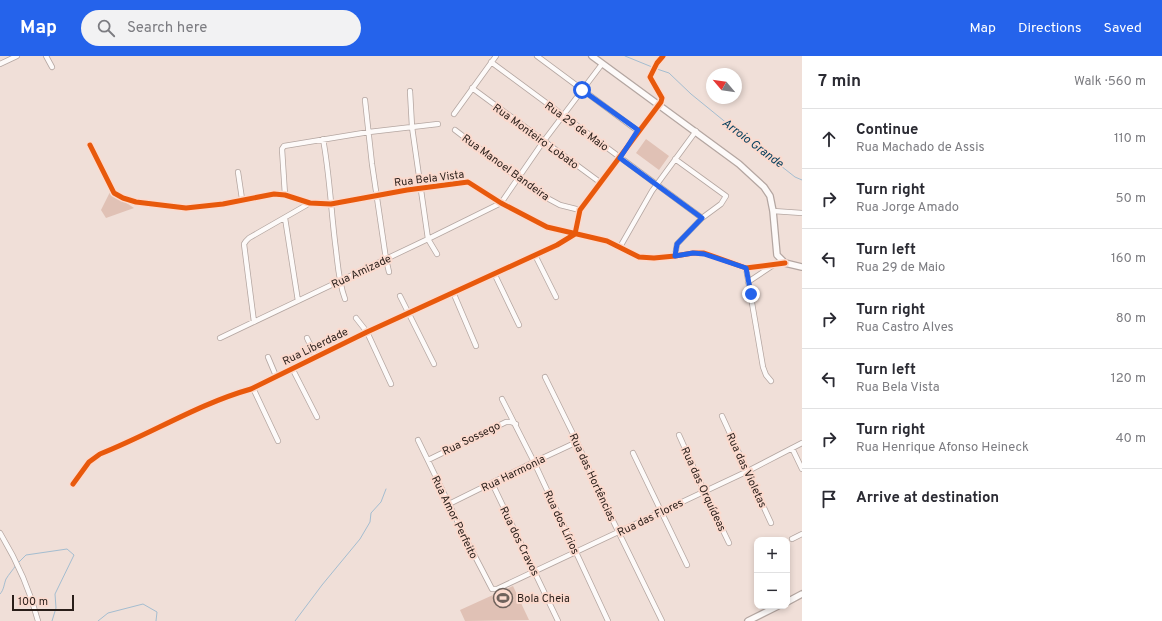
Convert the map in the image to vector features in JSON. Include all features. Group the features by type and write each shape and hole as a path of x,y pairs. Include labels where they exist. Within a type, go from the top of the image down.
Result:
{"main road":[{"path":"592,56 696,131 739,164 764,187 770,196 773,211 777,256 785,262"},
{"name":"Rua Bela Vista","path":"785,262 802,267"},
{"path":"790,600 802,594"},
{"path":"748,621 772,609"}],"street":[{"path":"0,64 17,56"},
{"path":"46,56 52,67"},
{"path":"454,114 496,56"},
{"path":"537,56 638,130"},
{"path":"575,234 580,210 620,158 638,130 662,98 650,77 657,63 663,56"},
{"name":"Rua 29 de Maio","path":"491,62 562,116 702,218"},
{"path":"501,203 543,142 602,64"},
{"name":"Rua Monteiro Lobato","path":"472,88 543,142 601,183"},
{"path":"410,91 412,127 428,239 437,254"},
{"path":"365,100 372,164 389,272"},
{"path":"286,195 282,148 287,145 369,132 438,124"},
{"name":"Rua Manoel Bandeira","path":"455,130 518,178 560,205 580,210"},
{"path":"620,247 657,184 696,131"},
{"path":"324,139 329,170 331,204 340,281 345,299"},
{"name":"Rua Bela Vista","path":"90,145 114,193 123,198 136,202 186,208 223,204 242,199 274,194 286,195 310,203 331,204 377,195 468,182 501,203 547,227 607,241 640,257 675,256 693,253 704,254 746,268 756,268 785,262"},
{"path":"675,158 726,196 715,210 702,218 677,244 675,256"},
{"path":"238,172 242,199"},
{"path":"254,322 244,244 249,238 310,203"},
{"name":"Rua Amizade","path":"220,338 501,203"},
{"path":"773,211 802,213"},
{"path":"284,218 298,301"},
{"name":"Rua Liberdade","path":"73,484 89,462 100,454 199,408 253,388 409,312 557,245 575,234"},
{"path":"535,255 556,297"},
{"path":"748,282 776,263"},
{"path":"746,268 763,366 766,375 771,381"},
{"path":"494,273 519,325"},
{"path":"453,292 476,346"},
{"path":"400,296 434,364"},
{"path":"356,318 367,332 391,384"},
{"path":"307,338 316,356"},
{"path":"268,357 276,376"},
{"path":"292,368 317,416"},
{"name":"Rua das Hortências","path":"545,377 578,442 597,488 662,621"},
{"path":"253,388 278,441"},
{"name":"Rua dos Lírios","path":"502,399 516,424 608,621"},
{"name":"Rua das Violetas","path":"722,416 771,523"},
{"name":"Rua Sossego","path":"428,460 506,422 516,424"},
{"name":"Rua das Orquídeas","path":"679,434 704,492 729,543"},
{"name":"Rua Amor Perfeito","path":"418,440 490,586 492,589 497,589"},
{"name":"Rua Harmonia","path":"449,504 492,482 578,442"},
{"name":"Rua das Flores","path":"497,589 748,471 802,443"},
{"path":"792,448 802,469"},
{"path":"633,453 686,565"},
{"name":"Rua dos Cravos","path":"492,482 558,621"},
{"path":"0,533 16,560 31,598 37,619 32,621"},
{"path":"792,539 802,534"}],"shaded area":[{"path":"646,139 669,156 659,170 636,153"},
{"path":"110,192 134,208 106,218 101,210"},
{"name":"Bola Cheia","path":"513,586 529,620 465,621 460,610"}],"waterway":[{"name":"Arroio Grande","path":"625,56 652,67"},
{"name":"Arroio Grande","path":"657,69 669,73 691,94 734,129 795,177 802,180"},
{"path":"295,621 322,585 360,539 370,522 371,513 381,502 386,489"},
{"path":"18,563 26,555 67,549 74,555 55,594 56,608 52,621"},
{"path":"0,594 6,579 16,565"},
{"path":"98,621 108,613 143,604 157,612 156,621"}],"cycle path":[{"path":"73,484 89,462 100,454 193,411 231,395 251,389 367,332 557,245 575,234 580,210 661,102 662,98 650,77 657,63 663,56"},
{"path":"90,145 114,193 123,198 136,202 186,208 223,204 274,194 285,195 310,203 331,204 407,190 468,182 501,203 547,227 607,241 639,257 654,258 704,253 746,268 785,263"}],"place":[{"name":"Bola Cheia","path":"503,598"}],"route":[{"path":"582,90 638,130 620,158 702,218 677,244 675,256 693,253 704,254 746,268 751,294"}]}
